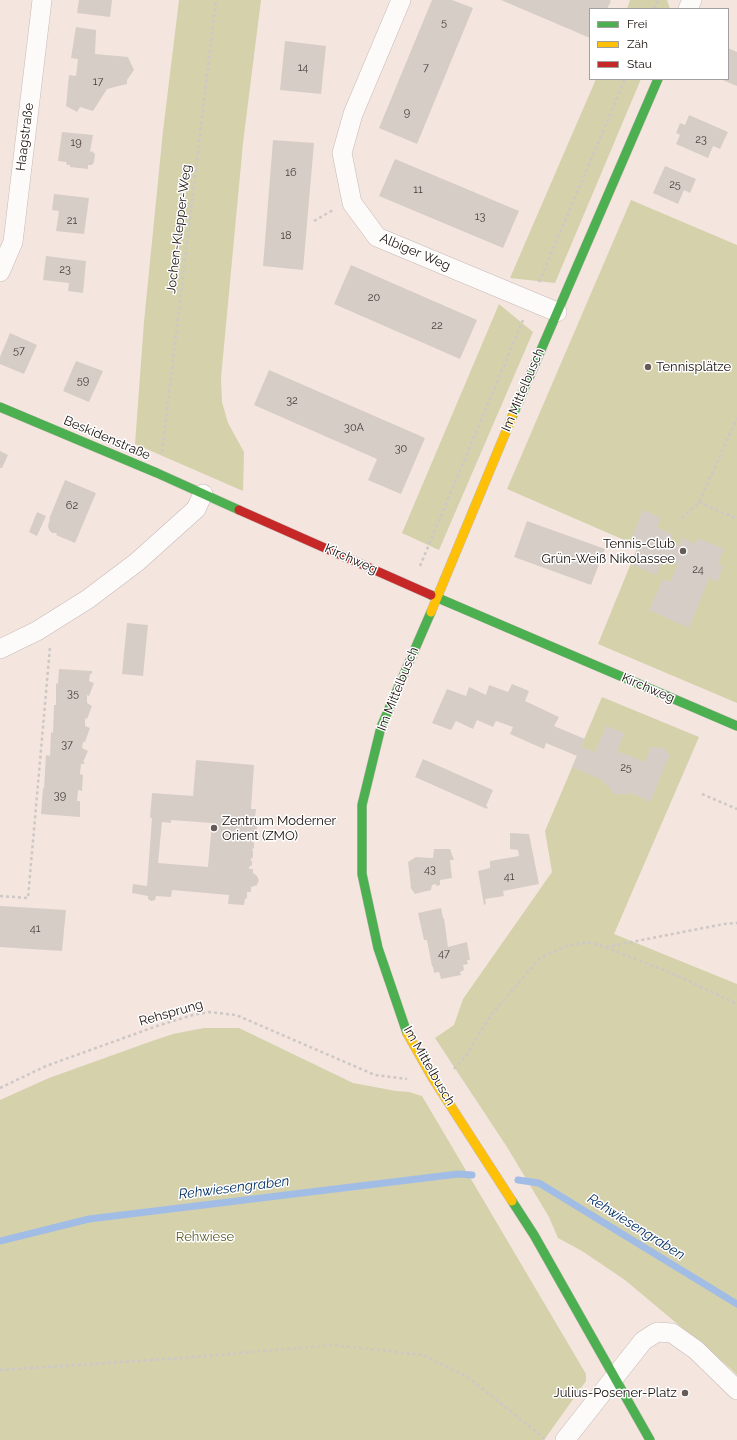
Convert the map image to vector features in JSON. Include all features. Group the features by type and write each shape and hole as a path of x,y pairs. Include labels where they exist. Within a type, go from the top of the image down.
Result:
{"street":[{"name":"Haagstraße","path":"0,272 13,242 42,0"},
{"name":"Albiger Weg","path":"401,0 353,114 342,153 352,203 377,237 557,312"},
{"name":"Im Mittelbusch","path":"650,1440 613,1378 534,1234 432,1077 406,1029 378,948 362,874 362,805 381,727 437,597 500,444 658,80"},
{"name":"Beskidenstraße","path":"0,407 203,494"},
{"name":"Kirchweg","path":"203,494 437,597 737,726"},
{"path":"0,649 76,607 138,562 196,509 203,494"},
{"path":"565,1440 643,1341 657,1332 672,1333 696,1350 737,1390"}],"path":[{"name":"Jochen-Klepper-Weg","path":"162,452 216,0"},
{"path":"417,572 625,80"},
{"path":"682,518 699,502 737,418"},
{"path":"699,502 737,519"},
{"path":"0,896 28,898 50,645"},
{"path":"702,794 737,809"},
{"path":"605,947 724,924 737,923"},
{"path":"451,1073 467,1054 491,1015 540,958 567,946 588,942 605,947 676,975 737,1004"},
{"name":"Rehsprung","path":"0,1088 46,1066 157,1026 193,1015 209,1012 236,1015 375,1075 410,1079"},
{"path":"0,1370 183,1358 333,1345 423,1355 469,1378 545,1440"}],"green space":[{"path":"179,0 261,0 243,143 221,378 222,402 228,423 244,452 243,491 135,444 144,322 163,131"},
{"path":"630,0 667,0 670,8 627,8"},
{"path":"596,80 641,80 555,283 510,278"},
{"name":"Tennisplätze","path":"631,200 737,245 737,703 598,644 638,546 507,489"},
{"path":"499,304 533,332 439,550 402,533"},
{"path":"602,697 699,737 614,934 737,984 737,1375 625,1280 582,1251 558,1238 549,1217 507,1147 435,1038 454,1025 463,999 552,872 545,831"},
{"name":"Rehwiese","path":"204,1028 239,1028 353,1083 409,1092 422,1096 586,1374 586,1381 544,1440 0,1440 0,1100 49,1078 152,1041 173,1034"}],"building":[{"path":"79,0 112,0 110,17 77,13"},
{"path":"432,0 452,0 473,8 417,144 379,128"},
{"path":"501,0 611,1 608,8 589,8 589,38"},
{"path":"76,27 96,30 95,54 128,57 134,70 127,80 127,84 107,89 93,111 80,107 77,112 66,106 69,75 76,76 78,59 71,58"},
{"path":"285,41 326,46 321,94 280,90"},
{"path":"729,48 737,52 737,86 722,80 729,80"},
{"path":"689,115 728,132 720,149 713,146 708,158 676,144 680,135 676,133 680,123 685,125"},
{"path":"62,132 93,135 90,152 92,151 95,154 94,162 92,165 88,165 88,169 70,167 70,165 67,165 66,162 58,161"},
{"path":"273,140 314,143 303,270 263,266"},
{"path":"395,159 519,211 503,248 379,196"},
{"path":"665,166 696,179 690,193 684,190 678,204 653,193"},
{"path":"54,194 89,198 84,234 56,231 59,211 52,210"},
{"path":"46,256 86,261 83,293 68,291 69,283 43,280"},
{"path":"351,265 477,320 460,359 334,304"},
{"path":"10,333 37,345 24,374 0,364 0,357"},
{"path":"76,361 103,371 89,402 63,391"},
{"path":"269,370 425,438 401,494 368,480 377,459 254,405"},
{"path":"0,451 8,455 2,468 0,468"},
{"path":"65,480 96,493 75,543 56,535 57,533 52,533 48,526 49,519"},
{"path":"643,510 661,518 657,527 673,535 670,542 679,546 682,538 695,544 698,538 724,549 718,564 723,566 717,582 709,578 689,628 649,610 663,579 670,582 678,564 664,558 656,575 631,564 638,546 630,542"},
{"path":"37,512 46,516 37,536 29,532"},
{"path":"527,521 605,549 591,585 514,557"},
{"path":"127,623 148,625 143,676 122,674"},
{"path":"59,669 92,671 89,681 94,683 89,696 87,695 87,703 92,706 87,719 85,718 85,726 90,728 85,742 83,742 82,748 88,751 83,762 85,762 84,764 81,764 80,774 83,775 82,791 78,790 77,801 80,801 80,817 41,814 46,755 50,756 54,705 56,705 56,683 58,684"},
{"path":"512,684 529,691 525,701 559,717 554,726 585,739 581,747 595,752 606,726 624,733 617,751 645,762 651,746 665,749 667,753 670,754 650,802 632,793 614,794 608,786 603,783 604,781 572,767 577,756 546,743 544,749 510,734 513,727 496,721 493,727 477,720 473,729 456,721 451,730 432,723 447,689 466,696 469,687 486,695 489,685 508,692"},
{"path":"423,759 493,790 486,806 488,807 487,809 415,777"},
{"path":"196,760 254,765 251,809 256,809 255,818 258,818 256,840 252,841 254,843 254,848 252,849 253,857 250,860 252,861 252,865 249,869 253,869 253,873 259,880 257,885 251,887 251,892 247,892 247,898 245,899 244,905 228,904 229,895 172,890 171,897 156,896 155,900 151,901 148,899 148,896 132,893 133,884 147,886 152,818 150,818 152,793 193,796","holes":["171,820 212,823 208,867 158,863 162,822 171,823"]},
{"path":"510,833 529,834 539,884 503,891 504,896 485,899 486,904 484,905 478,871 490,868 490,861 519,856 518,850 510,849"},
{"path":"434,849 450,849 454,860 450,860 452,878 440,880 440,885 432,885 431,890 415,894 410,887 408,862 416,857 433,858"},
{"path":"0,906 66,910 62,951 0,947"},
{"path":"441,908 448,947 467,942 470,960 467,960 468,964 463,965 464,970 460,972 461,975 441,979 439,972 434,973 427,940 424,940 418,913"}],"waterway":[{"name":"Rehwiesengraben","path":"0,1241 89,1219 458,1174 472,1175"},
{"name":"Rehwiesengraben","path":"518,1180 539,1183 737,1304"}],"traffic: fast":[{"path":"512,417 658,80"},
{"path":"0,407 157,473 239,510"},
{"path":"431,595 737,726"},
{"path":"407,1033 378,948 362,874 362,805 381,727 431,612"},
{"path":"512,1201 534,1235 650,1440"}],"traffic: slow":[{"path":"431,612 512,417"},
{"path":"407,1033 432,1077 512,1201"}],"traffic: jam":[{"path":"239,510 431,595"}],"place":[{"name":"Tennisplätze","path":"648,367"},
{"name":"Tennis-Club Grün-Weiß Nikolassee","path":"683,551"},
{"name":"Zentrum Moderner Orient (ZMO)","path":"214,828"},
{"name":"Julius-Posener-Platz","path":"685,1393"}]}
